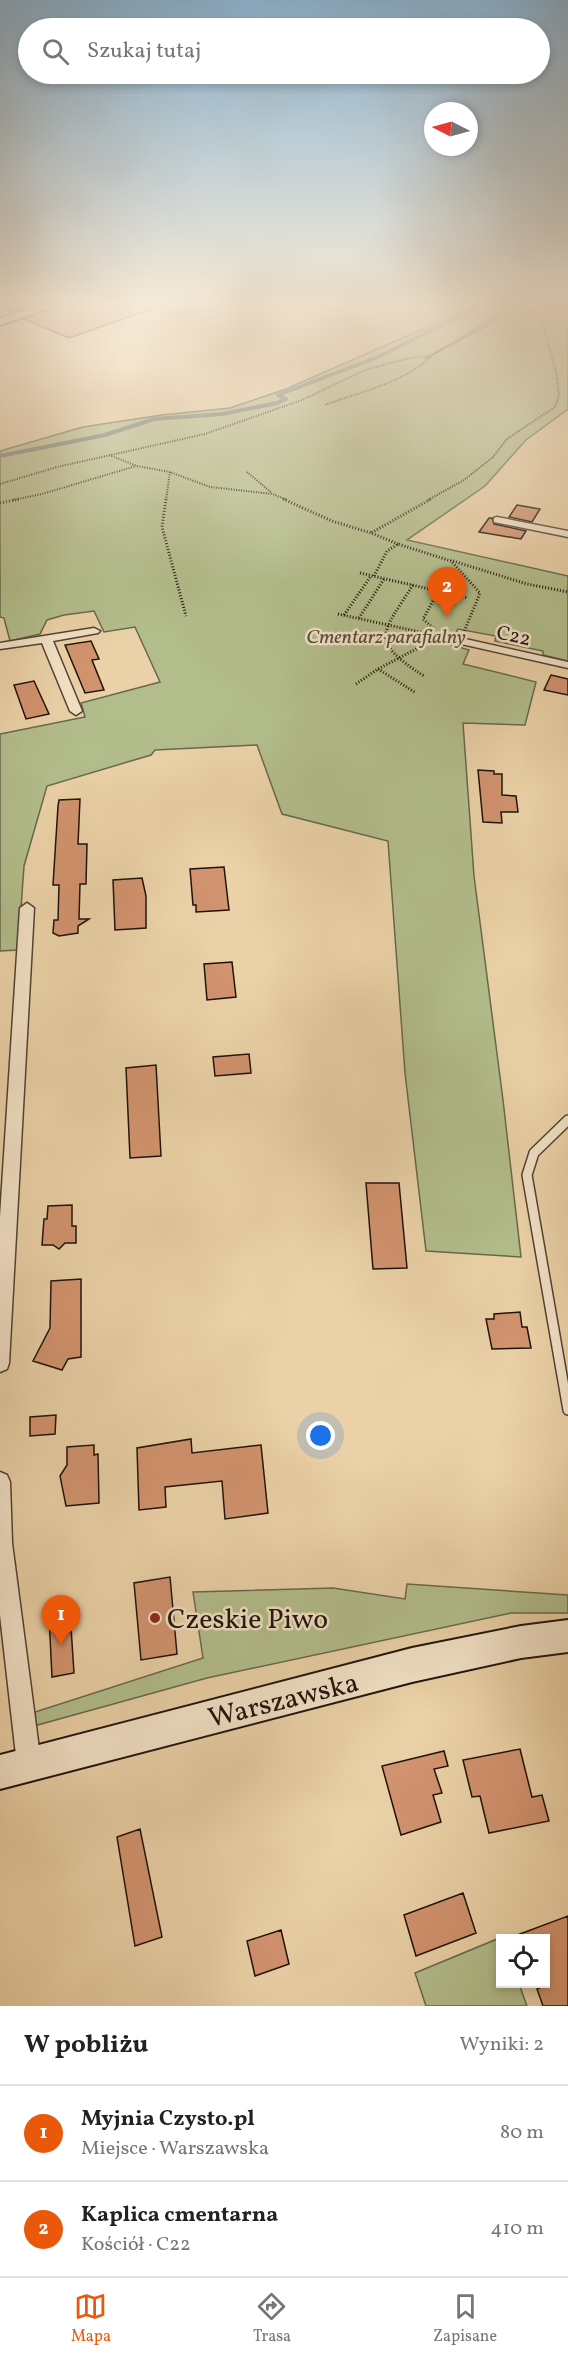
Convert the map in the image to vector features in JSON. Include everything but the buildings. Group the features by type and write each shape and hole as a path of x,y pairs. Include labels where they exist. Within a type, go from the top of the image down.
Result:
{"main road":[{"name":"Warszawska","path":"15,1768 412,1665 521,1642 568,1636"}],"street":[{"path":"497,520 568,534"},
{"path":"0,646 94,631"},
{"path":"46,638 76,711"},
{"name":"C22","path":"451,639 568,665"},
{"path":"0,1363 27,908"},
{"path":"0,1482 15,1768"}],"lane":[{"path":"568,1120 534,1153 527,1175 568,1410"}],"path":[{"path":"0,484 109,455 205,434 309,397"},
{"path":"325,405 347,397"},
{"path":"371,533 464,480 493,457 507,439 555,407 558,397"},
{"path":"109,455 137,466 170,472 210,487 273,494"},
{"path":"0,503 42,494 137,466"},
{"path":"170,472 162,527 186,616"},
{"path":"247,472 273,494 332,521 527,584 568,592"},
{"path":"344,615 387,551 398,544"},
{"path":"356,684 378,669 397,660 451,639 476,607 480,593 451,561"},
{"path":"360,573 468,598"},
{"path":"359,618 384,579"},
{"path":"413,585 389,625 384,636 385,646 397,660 424,676"},
{"path":"433,601 423,619 433,628"},
{"path":"338,614 429,634"},
{"path":"378,669 416,693"}],"green space":[{"name":"Cmentarz parafialny","path":"264,397 568,397 568,409 526,440 485,486 407,540 568,576 568,661 543,655 543,651 495,641 496,636 458,629 449,644 469,650 463,664 536,682 525,725 463,723 474,876 521,1257 426,1251 405,1073 388,841 282,814 257,745 155,750 151,755 47,786 24,866 18,950 0,951 0,734 85,717 81,703 160,682 135,627 104,632 94,611 47,620 40,634 10,641 4,618 0,617 0,451 83,427 230,408"},
{"path":"407,1584 568,1595 568,1613 511,1613 207,1678 34,1726 32,1713 203,1658 193,1592 333,1588 405,1599"},
{"path":"496,1939 496,1988 520,1988 527,2006 426,2006 415,1973"}],"waterway":[{"path":"0,456 105,435 154,419 222,414 277,403 286,399 281,397"}],"place":[{"name":"Kaplica cmentarna","path":"447,617"},
{"name":"Czeskie Piwo","path":"155,1618"},
{"name":"Myjnia Czysto.pl","path":"61,1645"}]}
